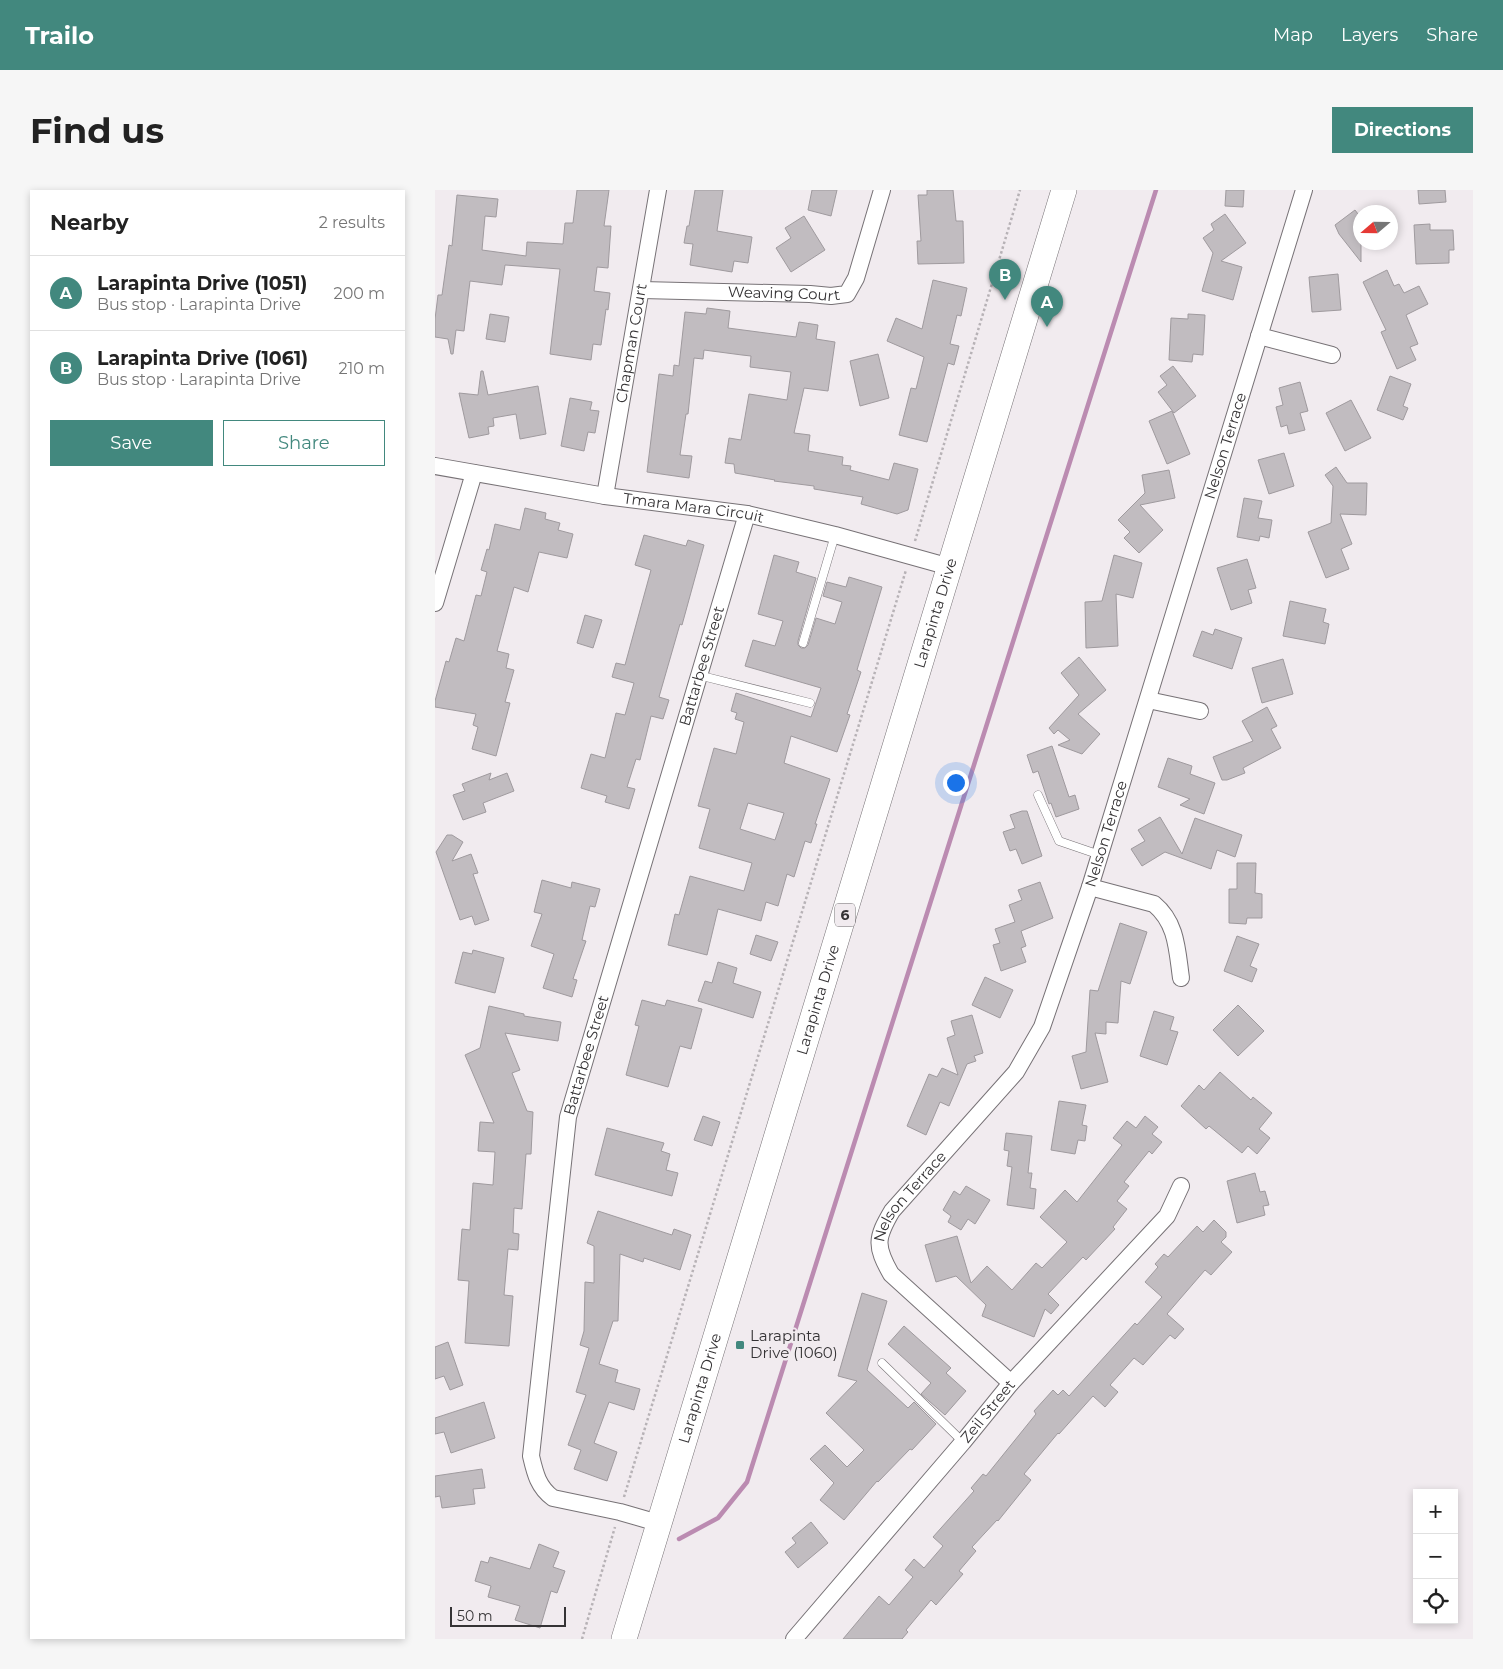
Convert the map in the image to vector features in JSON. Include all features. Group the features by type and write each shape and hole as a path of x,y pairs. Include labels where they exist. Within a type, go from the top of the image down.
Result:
{"main road":[{"name":"Larapinta Drive","path":"624,1639 1064,190"}],"street":[{"name":"Chapman Court","path":"605,496 658,190"},
{"name":"Weaving Court","path":"642,290 831,296 847,294 855,278 882,190"},
{"name":"Nelson Terrace","path":"1011,1384 891,1274 883,1260 878,1244 882,1228 892,1210 1016,1072 1042,1027 1090,887 1304,190"},
{"path":"1259,336 1332,356"},
{"name":"Tmara Mara Circuit","path":"435,466 605,496 747,514 835,534 950,567"},
{"path":"435,603 474,474"},
{"name":"Battarbee Street","path":"659,1523 620,1512 553,1498 544,1491 535,1477 531,1456 568,1117 747,514"},
{"path":"1148,700 1200,711"},
{"path":"1090,887 1155,904 1163,911 1171,924 1175,936 1181,978"},
{"name":"Zeil Street","path":"795,1639 1011,1384 1167,1216 1181,1186"}],"lane":[{"path":"803,643 835,534"},
{"path":"698,675 810,703"},
{"path":"1039,795 1059,841 1100,855"},
{"path":"882,1363 963,1442"}],"path":[{"path":"582,1639 1020,190"}],"building":[{"path":"577,190 609,190 604,226 611,226 608,268 597,267 594,291 610,293 601,345 593,344 591,360 550,354 560,269 505,265 502,285 470,281 464,331 456,330 453,354 451,354 448,339 435,337 435,319 438,295 442,295 449,245 452,246 457,195 498,199 496,217 485,216 482,250 526,256 527,242 563,244 565,223 573,223"},
{"path":"695,190 723,190 717,231 752,237 748,263 734,261 732,272 690,265 693,244 684,243"},
{"path":"812,190 837,190 831,216 808,210"},
{"path":"927,190 953,190 956,221 963,221 964,263 918,264 917,241 921,241 918,195 927,195"},
{"path":"1226,190 1244,190 1243,207 1225,206"},
{"path":"1418,190 1445,190 1446,202 1419,204"},
{"path":"1353,212 1353,250 1361,250 1361,262 1339,234 1335,225"},
{"path":"1225,214 1246,243 1221,261 1242,267 1233,300 1202,291 1213,253 1203,238 1214,230 1211,224"},
{"path":"804,216 825,250 791,272 776,248 791,238 785,228"},
{"path":"1430,224 1430,230 1453,230 1454,250 1449,250 1449,263 1416,264 1414,225"},
{"path":"1387,270 1394,286 1399,284 1404,293 1419,286 1428,304 1406,315 1418,344 1410,347 1416,360 1397,369 1381,332 1386,330 1363,282"},
{"path":"1338,274 1341,310 1312,312 1309,277"},
{"path":"933,280 967,288 961,316 957,315 950,344 959,346 954,365 948,363 927,442 899,435 911,388 916,389 924,357 887,341 896,318 922,329"},
{"path":"707,308 730,311 728,328 796,337 799,322 818,325 816,339 835,342 828,391 804,388 794,433 810,435 808,451 843,457 842,465 851,466 850,470 889,480 894,463 918,469 908,510 897,514 861,504 863,497 814,489 814,486 774,481 735,473 734,464 725,463 729,438 741,440 749,394 787,400 791,372 750,367 751,356 704,350 703,359 694,358 688,414 686,414 680,455 692,456 689,478 647,472 659,374 673,376 674,365 679,366 685,312 706,314"},
{"path":"490,314 509,317 505,342 486,339"},
{"path":"1188,314 1205,315 1203,355 1193,354 1192,362 1169,360 1171,318 1188,319"},
{"path":"878,354 889,398 860,406 850,361"},
{"path":"1173,366 1196,396 1174,413 1158,392 1167,385 1160,376"},
{"path":"481,371 483,371 488,395 538,386 546,434 520,439 516,414 493,418 494,426 488,427 489,434 469,438 459,393 478,395"},
{"path":"1390,376 1411,384 1403,406 1408,408 1403,420 1377,410"},
{"path":"1300,382 1308,411 1300,413 1305,430 1289,434 1287,425 1281,427 1276,407 1283,405 1279,388"},
{"path":"570,398 592,402 590,410 599,411 595,433 588,432 584,451 561,446"},
{"path":"1351,400 1371,438 1345,451 1326,413"},
{"path":"1172,411 1190,454 1167,464 1149,421"},
{"path":"1284,453 1294,486 1269,494 1258,460"},
{"path":"1336,467 1347,483 1367,483 1366,515 1340,514 1352,544 1341,549 1349,569 1326,578 1308,532 1331,523 1333,486 1325,475"},
{"path":"1169,470 1175,498 1140,505 1163,530 1139,553 1124,538 1130,532 1118,520 1145,493 1142,475"},
{"path":"1244,498 1262,501 1258,518 1272,520 1269,538 1260,536 1259,541 1237,537"},
{"path":"525,508 546,513 545,519 560,523 558,530 573,534 567,558 539,552 528,592 514,587 497,651 509,654 506,668 514,670 505,702 510,703 496,756 472,749 478,727 473,725 476,714 435,707 435,701 446,661 449,662 456,638 464,641 476,595 481,596 487,572 481,570 487,549 489,550 495,524 520,530"},
{"path":"644,535 686,546 688,540 704,545 682,625 680,624 659,697 669,700 663,719 651,716 640,760 636,759 627,787 635,789 629,809 605,802 607,796 581,788 591,754 605,758 616,713 625,715 634,683 612,677 616,663 625,665 651,570 635,565"},
{"path":"774,555 799,562 796,572 816,578 798,641 798,645 801,648 805,648 808,645 816,618 835,624 842,602 823,596 827,582 846,587 849,577 882,587 857,670 861,672 847,714 850,715 837,752 791,736 784,763 830,779 815,824 817,824 811,843 805,841 794,877 787,874 778,906 766,902 761,921 718,909 707,955 668,945 675,914 679,915 690,876 744,891 752,863 699,848 710,809 698,806 714,748 736,754 744,722 735,719 737,713 731,711 736,693 811,717 821,688 745,666 753,640 775,646 783,621 758,614","holes":["748,803 784,813 775,840 740,829"]},
{"path":"1114,555 1142,563 1133,598 1116,594 1118,646 1086,648 1085,602 1102,601"},
{"path":"1247,559 1256,588 1248,590 1252,603 1231,610 1217,568"},
{"path":"1290,601 1326,609 1323,622 1329,624 1325,644 1283,636"},
{"path":"585,615 602,620 593,648 577,643"},
{"path":"1215,629 1242,638 1232,669 1193,656 1202,631 1213,635"},
{"path":"1079,657 1106,690 1078,714 1100,734 1082,754 1058,745 1070,740 1058,730 1054,734 1049,728 1079,695 1061,673"},
{"path":"1283,659 1293,694 1262,703 1252,668"},
{"path":"1267,707 1277,726 1271,729 1281,748 1243,768 1245,773 1222,780 1213,757 1253,741 1242,721"},
{"path":"1052,746 1069,797 1075,795 1079,809 1056,817 1051,803 1049,804 1038,771 1033,773 1027,755"},
{"path":"1168,758 1192,766 1190,774 1215,783 1204,814 1180,805 1190,799 1158,787"},
{"path":"491,773 489,780 507,773 514,791 483,803 486,812 463,820 453,795 465,791 462,784"},
{"path":"1027,811 1042,856 1022,864 1016,849 1010,851 1003,832 1015,828 1010,815"},
{"path":"1160,817 1182,854 1195,818 1242,835 1235,857 1217,850 1211,869 1165,852 1142,866 1131,849 1145,841 1138,830"},
{"path":"447,835 452,835 463,842 452,861 471,854 478,873 473,874 489,920 475,925 472,916 460,920 436,852"},
{"path":"1237,863 1256,863 1255,893 1262,894 1262,918 1247,918 1246,924 1229,923 1229,889 1237,889"},
{"path":"542,880 571,888 572,882 600,889 595,907 590,906 582,940 586,941 573,979 577,980 572,997 543,988 554,954 531,946 542,914 534,912"},
{"path":"1040,882 1053,918 1021,931 1026,946 1021,948 1026,962 1001,971 993,945 1000,943 995,929 1015,922 1009,905 1022,900 1018,890"},
{"path":"1120,923 1147,932 1130,984 1121,981 1118,1023 1106,1022 1106,1034 1095,1033 1108,1082 1081,1089 1072,1056 1086,1052 1090,990 1098,991"},
{"path":"756,935 778,942 771,961 750,954"},
{"path":"1237,936 1259,944 1250,966 1257,969 1252,982 1224,971"},
{"path":"473,950 504,958 495,993 455,983 463,952 472,954"},
{"path":"718,962 737,968 733,983 761,992 753,1018 698,1001 705,981 712,983"},
{"path":"985,977 1013,990 1000,1018 972,1005"},
{"path":"642,1000 665,1006 667,1000 702,1009 691,1049 680,1046 668,1087 626,1075 639,1026 635,1025"},
{"path":"1238,1005 1264,1031 1238,1056 1213,1030"},
{"path":"489,1006 524,1014 524,1016 561,1022 558,1041 505,1033 520,1070 512,1073 527,1111 533,1112 531,1154 526,1154 522,1209 514,1208 513,1233 519,1234 518,1250 508,1249 504,1295 513,1296 509,1346 465,1343 469,1281 458,1280 462,1229 470,1230 473,1183 493,1185 495,1152 478,1151 480,1122 494,1123 465,1055 480,1048"},
{"path":"1154,1011 1174,1017 1170,1030 1178,1032 1167,1065 1140,1056"},
{"path":"972,1015 983,1053 974,1056 976,1061 967,1064 949,1106 940,1102 926,1135 907,1126 929,1074 937,1077 942,1068 958,1075 947,1038 955,1035 951,1021"},
{"path":"1220,1072 1251,1100 1253,1097 1272,1113 1259,1129 1270,1138 1257,1154 1248,1146 1242,1153 1209,1126 1206,1129 1181,1106 1199,1085 1204,1090"},
{"path":"1059,1101 1086,1105 1082,1125 1087,1126 1085,1141 1078,1140 1075,1154 1051,1150"},
{"path":"703,1116 720,1122 712,1146 694,1140"},
{"path":"1145,1116 1158,1127 1152,1134 1162,1142 1152,1154 1149,1151 1124,1182 1129,1186 1117,1201 1127,1209 1113,1227 1115,1229 1086,1260 1083,1257 1048,1294 1059,1305 1051,1314 1045,1309 1034,1337 982,1316 986,1305 956,1276 936,1282 925,1245 957,1236 971,1283 987,1266 1012,1290 1036,1263 1042,1268 1067,1242 1040,1217 1065,1190 1077,1202 1122,1145 1113,1138 1127,1121 1136,1128"},
{"path":"607,1128 664,1143 661,1151 670,1154 666,1170 678,1173 672,1196 595,1175"},
{"path":"1006,1133 1032,1136 1028,1173 1032,1173 1030,1188 1036,1189 1034,1209 1007,1205 1012,1167 1007,1166 1009,1151 1004,1150"},
{"path":"1255,1173 1260,1192 1265,1191 1269,1205 1263,1206 1265,1215 1237,1223 1227,1181"},
{"path":"966,1186 990,1200 975,1224 968,1219 961,1230 948,1222 951,1216 943,1210 954,1191 960,1195"},
{"path":"598,1211 672,1235 674,1229 691,1235 680,1270 644,1258 643,1262 620,1254 618,1321 613,1321 599,1364 618,1370 615,1382 640,1389 634,1410 609,1402 594,1443 617,1452 607,1481 574,1469 581,1450 568,1445 586,1395 576,1392 589,1348 580,1345 584,1331 585,1282 594,1283 594,1246 587,1243"},
{"path":"1214,1220 1226,1232 1226,1237 1221,1242 1232,1252 1211,1275 1205,1270 1167,1314 1184,1329 1175,1339 1170,1335 1143,1365 1134,1358 1110,1385 1118,1392 1105,1407 1093,1396 1058,1433 1024,1474 1031,1480 998,1521 972,1547 976,1551 959,1571 963,1574 936,1605 931,1600 906,1630 908,1632 902,1639 843,1639 879,1596 889,1605 913,1577 905,1570 914,1559 924,1568 943,1546 933,1537 974,1491 971,1488 983,1474 986,1476 1036,1414 1034,1411 1053,1390 1058,1395 1063,1390 1069,1396 1135,1323 1137,1325 1162,1297 1145,1282 1158,1267 1155,1264 1164,1254 1168,1257 1197,1226 1203,1232"},
{"path":"862,1293 887,1301 867,1370 908,1408 914,1402 936,1424 912,1450 910,1449 877,1481 844,1520 820,1500 834,1483 810,1459 825,1445 847,1467 864,1450 826,1413 857,1381 838,1376"},
{"path":"904,1326 951,1368 946,1373 966,1391 945,1415 921,1394 931,1383 888,1344"},
{"path":"448,1342 463,1385 450,1390 444,1376 435,1379 435,1347"},
{"path":"484,1402 495,1438 451,1453 444,1432 435,1434 435,1418"},
{"path":"482,1469 485,1488 473,1489 475,1504 442,1508 440,1496 435,1497 435,1476"},
{"path":"811,1522 828,1543 798,1568 785,1552 796,1543 792,1538"},
{"path":"539,1544 559,1552 553,1567 565,1571 557,1593 551,1591 540,1628 515,1620 520,1606 488,1597 491,1586 475,1581 481,1561 488,1563 490,1557 530,1569"}],"waterway":[{"path":"679,1539 718,1518 747,1482 1156,190"}],"place":[{"name":"Larapinta Drive (1061)","path":"1005,300"},
{"name":"Larapinta Drive (1051)","path":"1047,327"},
{"name":"Larapinta Drive (1060)","path":"740,1345"}]}
